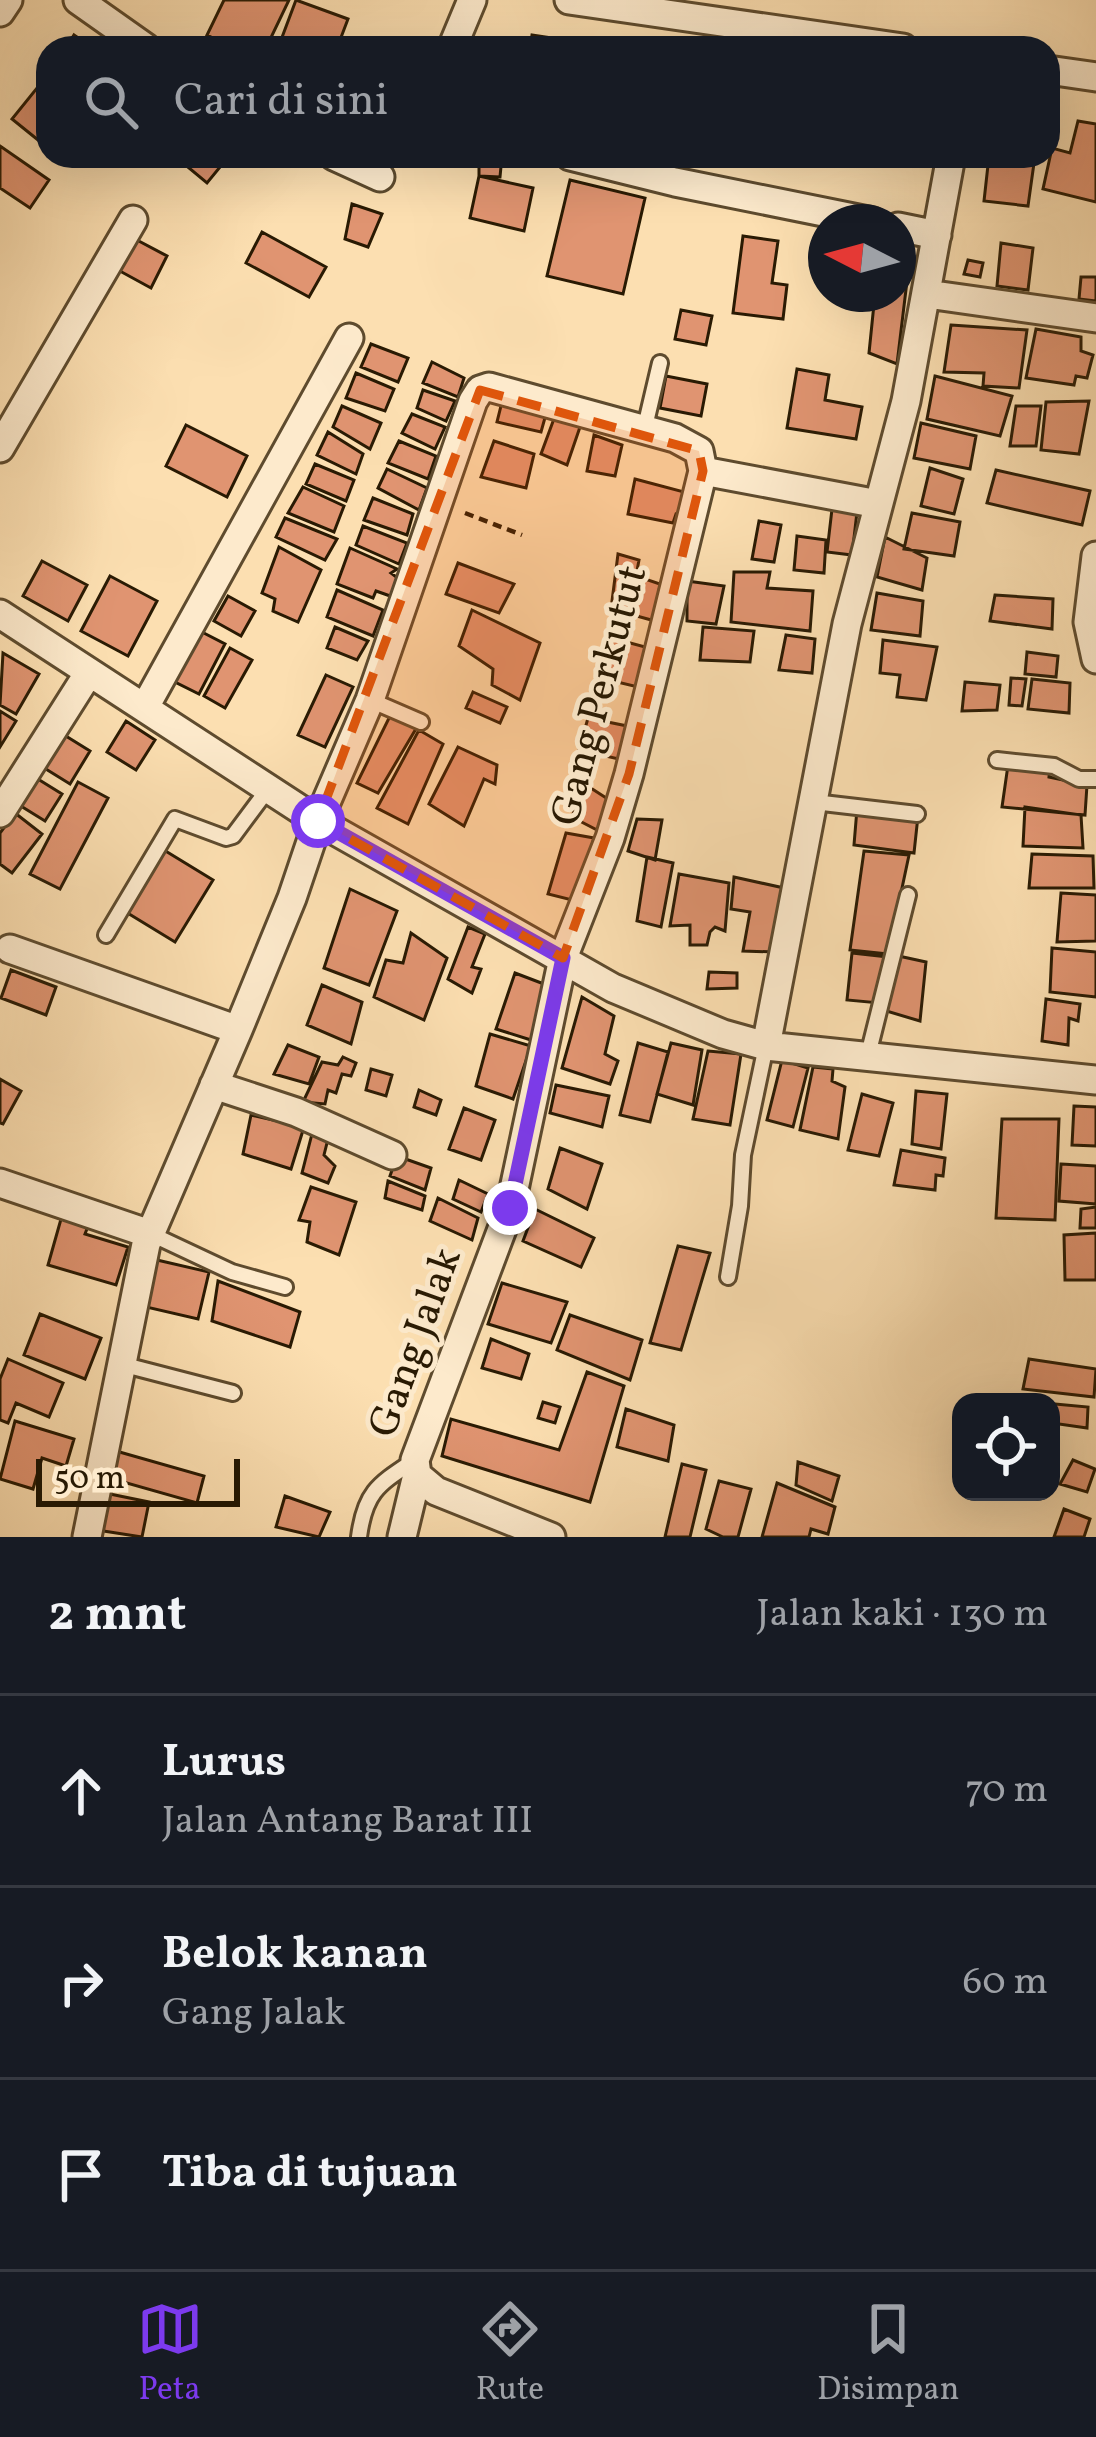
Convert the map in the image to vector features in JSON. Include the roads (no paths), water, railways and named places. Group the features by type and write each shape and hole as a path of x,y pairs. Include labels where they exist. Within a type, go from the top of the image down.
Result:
{"street":[{"path":"0,12 8,0"},
{"path":"78,0 129,36"},
{"path":"457,36 472,0"},
{"path":"569,0 820,36"},
{"path":"1060,72 1096,77"},
{"path":"360,168 380,177"},
{"path":"618,168 808,209"},
{"path":"766,1046 847,624 906,401 949,168"},
{"path":"0,448 133,220"},
{"path":"916,231 938,235"},
{"path":"927,294 1096,318"},
{"path":"145,707 349,338"},
{"path":"87,1537 150,1234 238,1030 370,700 480,390 489,387 675,438 701,461 878,504"},
{"name":"Gang Perkutut","path":"563,958 610,838 629,774 701,461"},
{"path":"1096,556 1088,622 1096,659"},
{"path":"0,614 318,821 613,988 723,1034 766,1046 1096,1080"},
{"path":"0,813 88,674"},
{"path":"10,949 238,1030"},
{"name":"Gang Jalak","path":"402,1537 416,1468 510,1208 563,958"},
{"path":"214,1085 296,1112 392,1155"},
{"path":"0,1183 150,1234"},
{"path":"416,1468 436,1491 523,1531 551,1537"}],"lane":[{"path":"644,431 660,363"},
{"path":"370,700 422,722"},
{"path":"997,760 1054,766 1079,778 1096,779"},
{"path":"106,934 171,824 181,819 226,838 233,836 268,789"},
{"path":"814,802 917,814"},
{"path":"868,1055 908,896"},
{"path":"728,1277 743,1155 766,1046"},
{"path":"150,1234 232,1272 285,1287"},
{"path":"121,1364 233,1393"},
{"path":"358,1537 377,1484 416,1468"}]}
